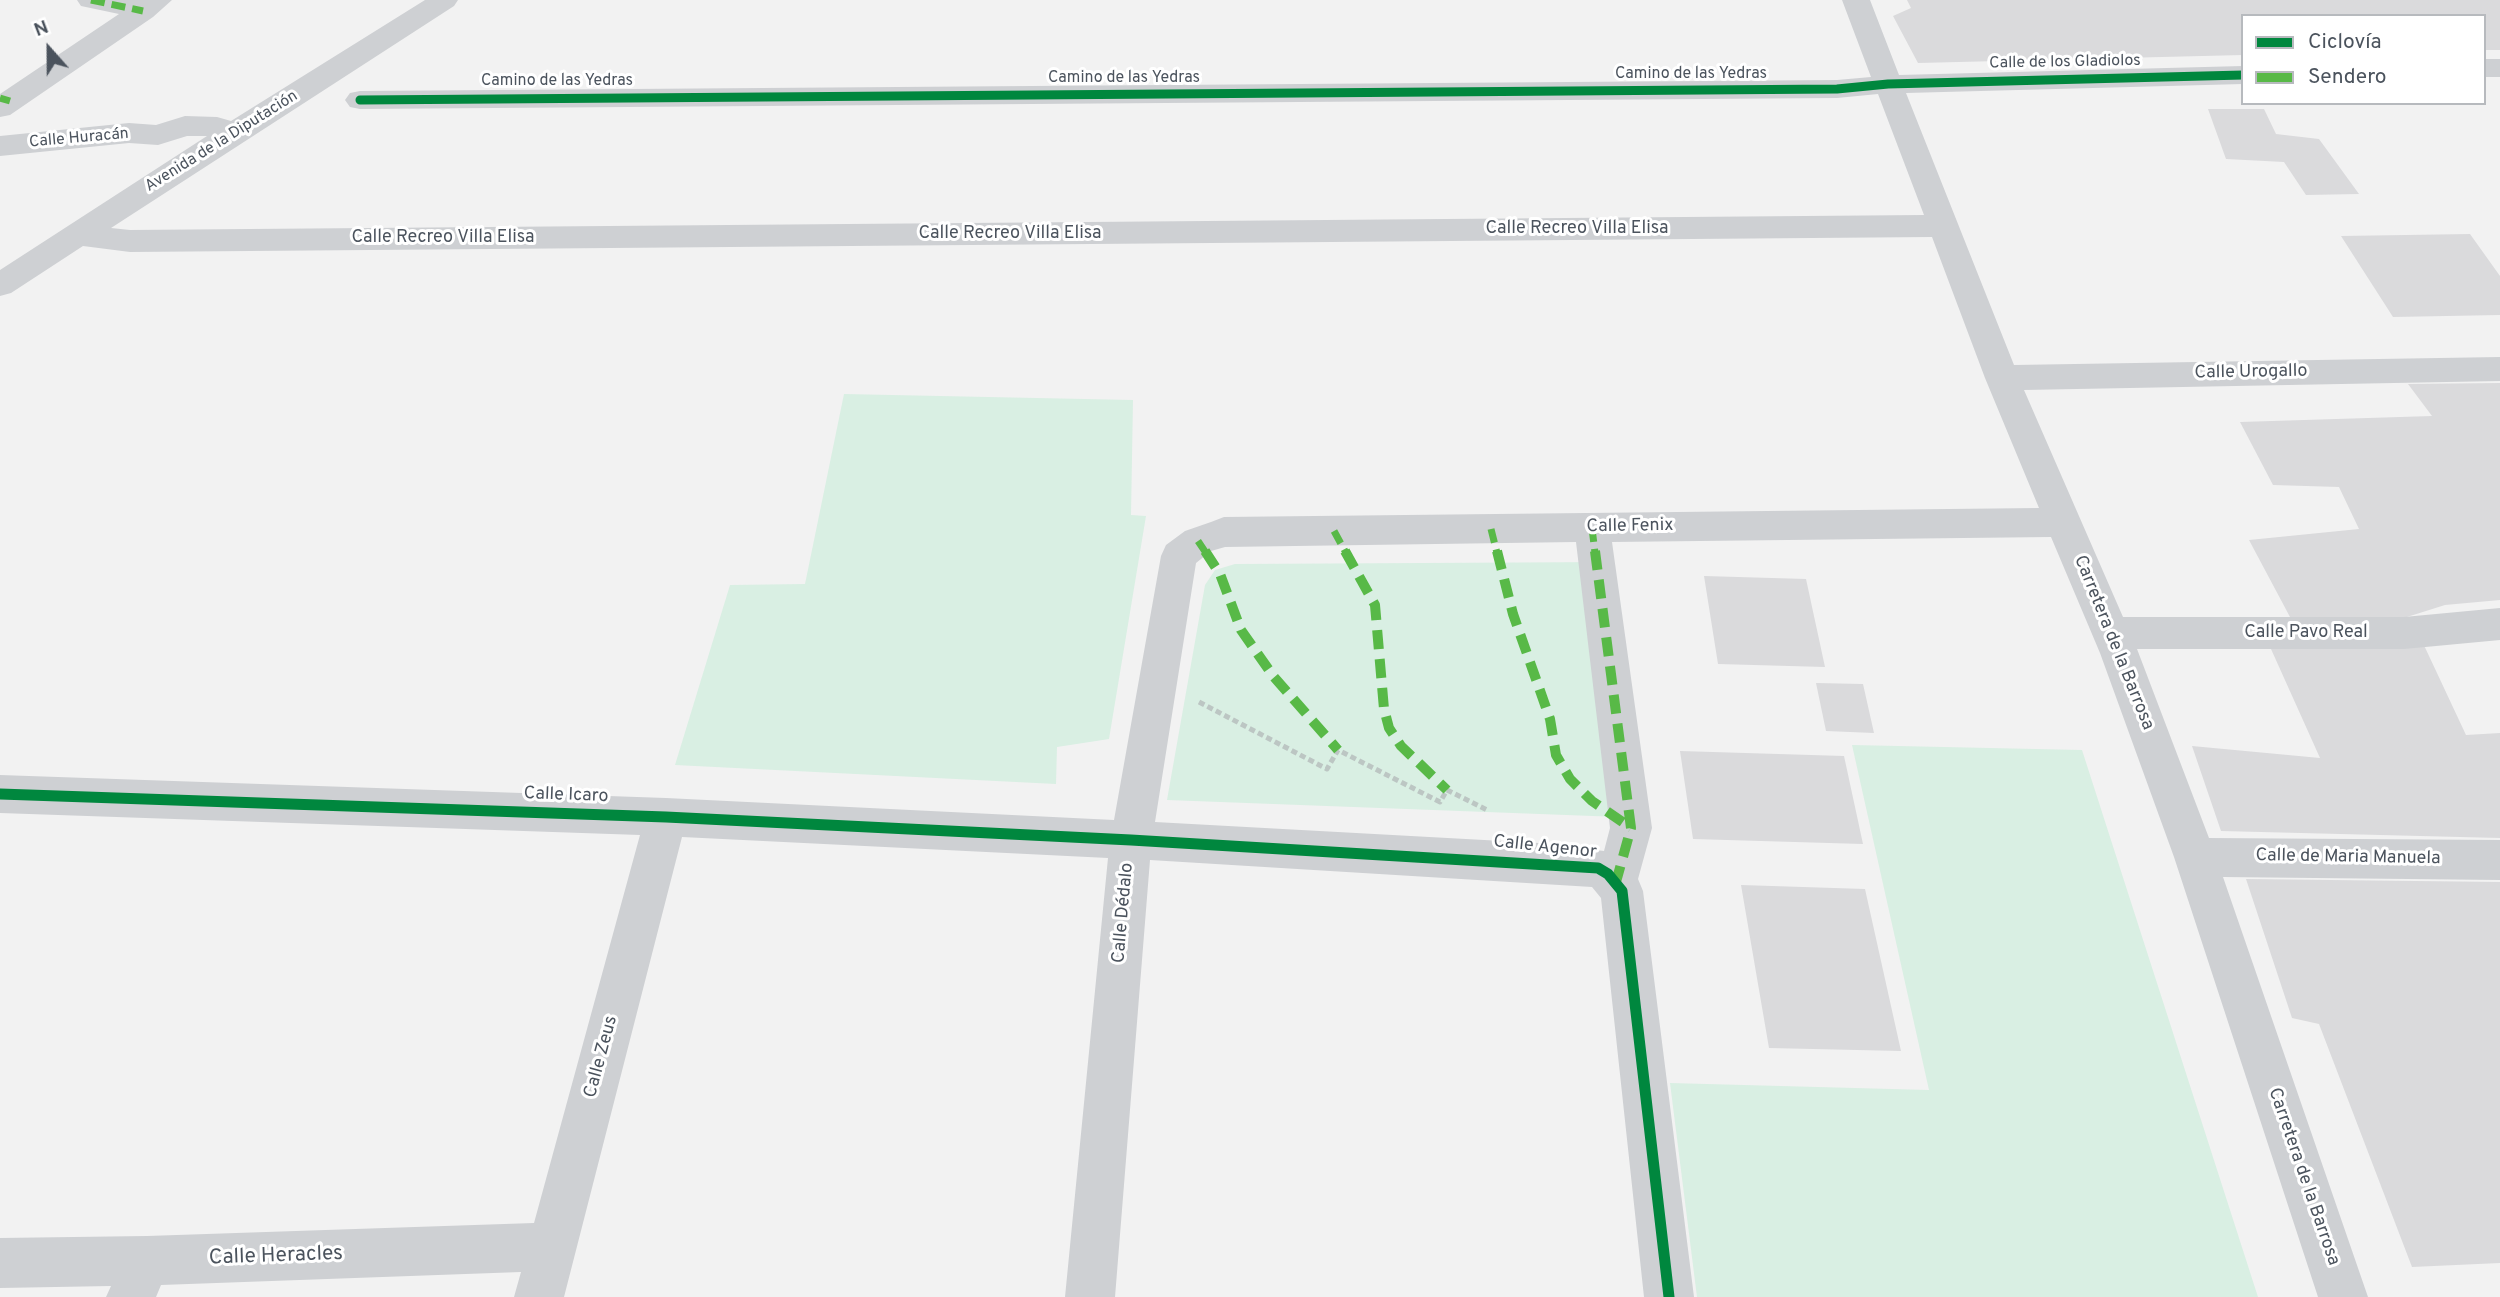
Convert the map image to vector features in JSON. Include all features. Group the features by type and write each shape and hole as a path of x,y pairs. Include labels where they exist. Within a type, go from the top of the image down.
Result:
{"street":[{"path":"91,0 151,5"},
{"name":"Avenida de la Diputación","path":"0,285 444,0"},
{"name":"Carretera de la Barrosa","path":"1856,0 2003,377 2111,633 2195,857 2343,1297"},
{"path":"3,102 151,5"},
{"name":"Calle de los Gladiolos","path":"1888,84 2241,75"},
{"name":"Camino de las Yedras","path":"360,100 1824,89 1888,84"},
{"name":"Calle Huracán","path":"0,146 129,133 158,135 185,126 217,127 235,132"},
{"name":"Calle Huracán","path":"158,135 154,158 160,167 171,173"},
{"name":"Calle Recreo Villa Elisa","path":"78,234 144,241 1943,226"},
{"name":"Calle Urogallo","path":"2003,377 2500,369"},
{"name":"Calle Fenix","path":"1198,541 1224,533 2064,522"},
{"path":"1592,528 1630,828 1616,882 1622,891 1624,902 1669,1297"},
{"name":"Calle Dédalo","path":"1090,1297 1131,840 1179,556 1198,541"},
{"name":"Calle Pavo Real","path":"2111,633 2404,633 2500,624"},
{"name":"Calle Icaro","path":"0,794 666,817 1131,840"},
{"name":"Calle Zeus","path":"539,1297 666,817"},
{"name":"Calle Agenor","path":"1131,840 1598,868 1616,882"},
{"name":"Calle de Maria Manuela","path":"2195,857 2500,860"},
{"name":"Calle Heracles","path":"0,1262 139,1279 552,1247"}],"path":[{"path":"1158,680 1327,769 1338,750 1440,802 1447,790 1534,834 1539,863"}],"green space":[{"path":"844,394 1133,400 1131,515 1146,516 1109,739 1057,747 1056,784 675,765 730,585 805,584"},
{"path":"1609,562 1646,818 1167,800 1205,585 1215,570 1235,564"},
{"path":"1852,745 2082,750 2258,1297 1697,1297 1670,1083 1929,1090"}],"building":[{"path":"1907,0 2500,0 2500,50 2486,50 2486,14 2241,14 2241,55 1918,63 1893,16 1911,8"},
{"path":"2208,109 2264,109 2276,134 2319,139 2359,194 2306,195 2284,162 2226,159"},
{"path":"2470,234 2500,276 2500,315 2393,317 2341,236"},
{"path":"2500,383 2500,600 2445,605 2391,622 2290,617 2249,540 2359,529 2339,487 2273,485 2240,422 2432,416 2408,384"},
{"path":"1704,576 1806,579 1825,667 1718,664"},
{"path":"2422,641 2466,735 2500,733 2500,838 2221,831 2192,746 2320,758 2271,649"},
{"path":"1816,683 1863,684 1874,733 1826,731"},
{"path":"1680,751 1844,756 1863,844 1693,839"},
{"path":"2246,879 2500,882 2500,1263 2412,1267 2319,1024 2292,1018"},
{"path":"1741,885 1865,889 1901,1051 1769,1048"}],"marked path":[{"path":"91,0 143,11"},
{"path":"0,98 10,101"},
{"path":"1592,528 1631,828 1616,882"},
{"path":"1491,529 1513,614 1550,719 1556,755 1570,779 1592,801 1631,828"},
{"path":"1334,531 1375,605 1384,709 1389,728 1401,746 1447,790"},
{"path":"1198,541 1220,574 1241,630 1274,677 1338,750"}],"cycle path":[{"path":"360,100 1837,89 1888,84 2241,75"},
{"path":"0,794 666,817 1131,840 1598,868 1608,874 1622,891 1669,1297"}]}
